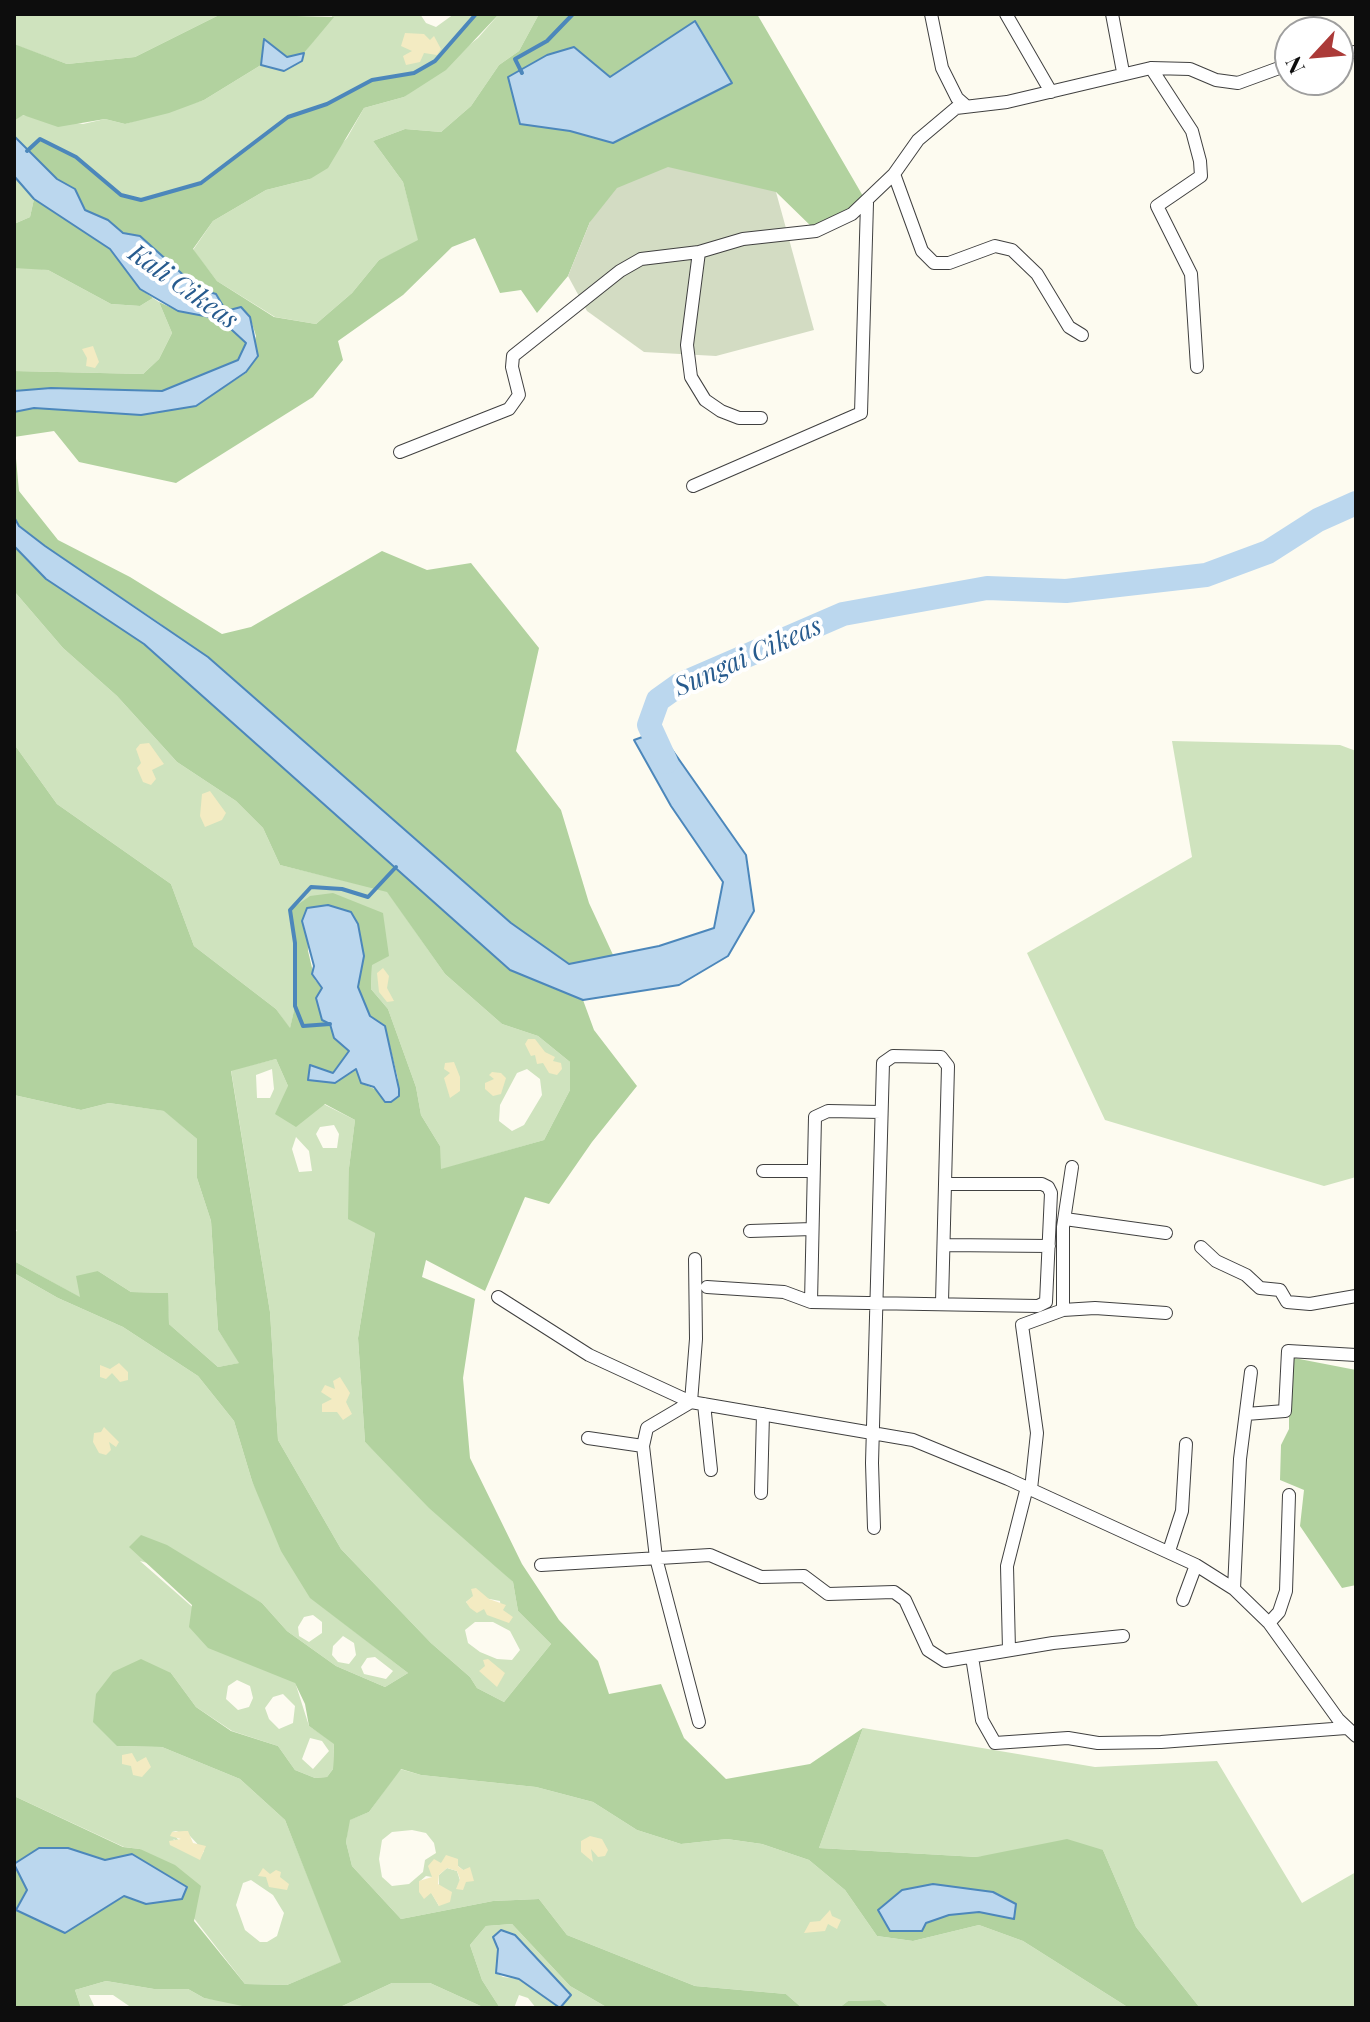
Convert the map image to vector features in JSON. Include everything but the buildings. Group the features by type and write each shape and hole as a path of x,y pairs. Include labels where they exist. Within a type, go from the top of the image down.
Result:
{"street":[{"path":"931,14 942,68 957,98 965,105"},
{"path":"1006,14 1051,92"},
{"path":"1112,14 1123,72"},
{"path":"1151,68 1192,131 1200,161 1201,176 1157,206 1191,274 1197,367"},
{"path":"400,452 509,409 519,395 512,367 513,356 620,271 641,259 699,252 743,239 816,231 852,214 894,174 918,140 965,105 1007,102 1123,72 1151,68 1190,69 1216,80 1238,83 1274,70"},
{"path":"894,174 922,251 934,263 949,263 995,246 1012,250 1037,274 1069,327 1082,335"},
{"path":"693,486 861,413 867,203"},
{"path":"699,252 687,345 691,377 705,400 721,411 739,418 761,418"},
{"path":"874,1528 881,1112 883,1063 887,1058 909,1056 946,1060 942,1302"},
{"path":"811,1302 817,1114 881,1112"},
{"path":"1063,1310 1065,1219 1072,1167"},
{"path":"763,1171 813,1171"},
{"path":"707,1287 784,1292 811,1302 1038,1306 1046,1302 1051,1193 1048,1187 1042,1184 945,1184"},
{"path":"1065,1219 1166,1233"},
{"path":"750,1231 812,1229"},
{"path":"944,1245 1049,1246"},
{"path":"1201,1247 1216,1261 1246,1275 1260,1288 1280,1290 1287,1302 1310,1304 1356,1296"},
{"path":"695,1259 698,1403 711,1470"},
{"path":"498,1297 589,1355 698,1403 913,1440 1169,1551 1234,1589 1269,1623 1351,1732"},
{"path":"1009,1650 1007,1566 1029,1488 1037,1433 1022,1325 1063,1310 1095,1308 1166,1313"},
{"path":"1246,1414 1285,1411 1288,1351 1356,1355"},
{"path":"1234,1589 1240,1459 1251,1372"},
{"path":"698,1403 647,1428 643,1446 656,1558 699,1722"},
{"path":"761,1493 763,1414"},
{"path":"588,1438 643,1446"},
{"path":"1169,1551 1182,1511 1186,1444"},
{"path":"1269,1623 1284,1603 1286,1591 1289,1495"},
{"path":"541,1565 714,1556 761,1577 806,1576 828,1594 894,1592 905,1600 923,1642 937,1658 945,1661 1123,1636"},
{"path":"1183,1600 1196,1565"},
{"path":"972,1657 982,1720 995,1743 1068,1738 1098,1743 1161,1742 1351,1732"}],"green space":[{"path":"14,14 221,14 135,57 67,64 15,45"},
{"path":"221,14 334,17 304,53 287,57 264,40 261,65 204,100 169,113 125,124 105,119 58,127 23,115 14,121 14,44 67,64 135,57"},
{"path":"334,14 420,14 426,23 436,27 454,14 476,14 435,61 414,73 372,80 327,104 288,117 201,183 141,200 121,195 41,139 28,150 14,136 14,121 22,115 83,124 105,119 125,124 204,100 261,65 304,53"},
{"path":"476,14 499,14 446,70 404,97 364,108 328,168 310,179 266,190 213,221 193,249 217,281 274,317 316,324 352,293 379,260 418,240 403,182 373,141 405,129 441,132 471,106 499,65 519,51 539,14 757,14 867,203 816,231 776,192 590,222 568,276 537,313 521,290 500,293 475,238 452,247 403,295 338,341 343,360 313,397 176,483 79,462 54,431 14,437 14,412 34,408 172,409 195,406 246,373 256,336 250,317 241,307 226,311 216,294 199,289 140,236 123,233 108,220 85,210 75,189 57,179 28,150 40,139 76,157 121,195 141,200 201,183 288,117 327,104 372,80 414,73 435,61","holes":["574,47 610,77 613,143 570,131"]},
{"path":"499,14 539,14 519,51 499,65 471,106 441,132 405,129 373,141 403,182 419,241 379,260 352,293 316,324 275,317 217,281 193,250 213,221 266,190 310,179 347,138 364,108 404,97 478,38"},
{"path":"668,167 776,192 814,330 716,356 644,352 587,311 568,276 590,222 617,188"},
{"path":"14,176 34,199 30,217 14,224"},
{"path":"34,199 110,249 140,289 153,298 140,306 111,304 48,270 14,268 14,224 30,217"},
{"path":"23,266 48,270 111,304 140,306 153,298 159,302 172,333 159,359 143,374 14,371 14,268"},
{"path":"159,302 178,311 220,319 246,343 244,351 238,360 162,391 51,388 14,391 14,371 143,374 159,359 172,333"},
{"path":"14,437 19,491 58,540 130,577 222,634 251,627 382,551 427,570 471,563 539,648 516,751 561,810 589,903 614,957 569,964 511,923 161,624 45,546 19,526 14,517"},
{"path":"14,546 46,579 144,644 510,970 583,1000 594,1030 637,1086 592,1142 549,1204 525,1197 485,1291 426,1260 422,1277 475,1299 463,1378 470,1458 522,1564 559,1620 598,1661 609,1694 661,1684 684,1738 726,1779 810,1764 863,1728 819,1848 977,1857 1067,1839 1103,1850 1136,1927 1200,2008 1129,2008 1023,1941 979,1925 913,1941 877,1936 845,1890 809,1860 762,1844 727,1839 681,1844 637,1830 593,1802 536,1787 421,1775 401,1769 369,1812 350,1820 346,1842 352,1866 401,1919 493,1901 539,1899 567,1935 695,1986 786,1994 802,2008 608,2008 570,1986 512,1924 486,1926 470,1945 482,1980 500,2008 485,2008 430,1983 392,1983 338,2008 252,2008 204,1998 188,1989 154,1989 106,1981 75,1990 81,2008 14,2008 14,1796 123,1847 140,1849 175,1865 201,1886 194,1921 245,1984 287,1985 341,1962 285,1820 240,1779 162,1747 117,1746 93,1722 96,1694 113,1672 141,1659 171,1673 196,1707 231,1731 278,1746 295,1770 315,1778 327,1777 333,1769 334,1744 309,1726 305,1704 295,1683 208,1648 189,1627 192,1605 129,1547 141,1535 167,1545 262,1603 287,1631 336,1666 385,1687 408,1673 310,1598 281,1551 252,1481 234,1421 198,1376 123,1327 58,1298 14,1273 14,1261 80,1297 76,1276 98,1271 131,1292 168,1293 169,1324 218,1367 239,1363 218,1330 211,1221 197,1178 197,1139 164,1111 109,1103 81,1110 14,1095 14,744 57,804 171,884 194,946 276,1009 290,1028 295,1006 295,943 290,910 310,896 333,893 383,913 389,956 372,965 371,989 388,1009 416,1087 421,1115 440,1146 441,1169 544,1140 570,1090 570,1062 538,1036 502,1024 445,974 387,892 280,865 263,828 236,801 177,762 117,696 63,648 14,591","holes":["307,908 351,912 358,924 364,956 358,986 370,1016 385,1026 398,1079 377,1090 361,1083 356,1069 335,1083 318,1068 333,1073 349,1051 330,1024 322,1019 316,998 322,988 315,980 308,951","276,1059 288,1086 275,1114 296,1127 325,1104 355,1120 349,1168 348,1219 375,1233 358,1338 365,1442 429,1508 513,1582 518,1611 551,1644 504,1702 477,1688 470,1677 431,1643 341,1549 278,1440 270,1312 231,1071","39,1848 68,1848 105,1860 132,1854 146,1904 124,1896 97,1911 16,1909 27,1890","964,1890 993,1892 1013,1919 979,1912 949,1915 926,1923"]},
{"path":"14,591 63,648 117,696 177,762 236,801 263,828 280,865 387,891 445,974 502,1024 538,1036 570,1062 570,1090 544,1140 440,1170 440,1146 421,1115 416,1087 388,1009 371,989 372,965 290,910 295,943 295,1006 290,1029 276,1009 194,946 171,884 57,804 14,744","holes":["527,1069 540,1079 542,1095 524,1125 512,1131 499,1121 500,1105 517,1073"]},
{"path":"1172,741 1340,745 1356,751 1356,1177 1324,1186 1105,1120 1027,953 1192,857"},
{"path":"276,1059 288,1086 355,1120 349,1168 375,1233 358,1338 365,1442 513,1582 518,1611 551,1644 504,1702 477,1688 470,1677 431,1643 341,1549 278,1440 270,1312 231,1070","holes":["272,1069 274,1089 270,1098 257,1098 256,1075","334,1125 339,1134 337,1148 323,1148 316,1134 320,1127","296,1137 309,1151 312,1171 299,1172 292,1149","474,1596 500,1601 501,1610 484,1608 477,1612 466,1602","475,1622 493,1622 510,1631 520,1650 512,1660 497,1659 468,1643 465,1630"]},
{"path":"14,1095 81,1110 109,1103 165,1111 197,1139 197,1178 211,1221 218,1330 240,1363 218,1367 169,1324 167,1293 131,1292 98,1271 81,1298 14,1261 14,1232 17,1231 14,1226"},
{"path":"14,1273 58,1298 123,1327 198,1376 234,1421 252,1481 310,1597 408,1673 385,1687 336,1666 287,1631 262,1603 225,1584 140,1561 262,1668 295,1682 309,1726 334,1743 333,1769 327,1777 315,1778 295,1770 278,1746 232,1731 196,1707 171,1673 117,1746 162,1747 240,1779 285,1820 342,1962 287,1985 245,1984 140,1849 124,1847 14,1796","holes":["313,1615 322,1622 322,1633 309,1642 299,1636 298,1627 304,1617","343,1636 354,1643 356,1655 349,1664 338,1662 332,1655 333,1646","375,1657 393,1671 386,1679 364,1674 361,1667 367,1658","237,1680 250,1686 253,1698 249,1707 238,1710 226,1699 228,1686","283,1694 295,1706 293,1723 279,1729 269,1719 265,1708 273,1697","310,1738 322,1741 329,1751 313,1769 302,1759","172,1832 190,1836 204,1851 201,1856 184,1850 173,1839 180,1842","251,1880 273,1895 284,1913 277,1936 260,1942 245,1930 236,1905 243,1883"]},
{"path":"1289,1357 1356,1370 1356,1585 1342,1588 1300,1526 1304,1490 1280,1480 1281,1445 1289,1429"},
{"path":"863,1728 1095,1767 1217,1761 1302,1903 1356,1872 1356,2008 1200,2008 1136,1927 1103,1850 977,1857 819,1848"},
{"path":"400,1769 421,1775 536,1787 593,1802 637,1830 681,1844 727,1839 762,1844 809,1860 845,1890 877,1936 913,1941 979,1925 1023,1941 1129,2008 890,2008 880,2000 848,2001 839,2008 802,2008 786,1994 695,1986 567,1935 539,1899 493,1901 401,1919 352,1866 346,1842 349,1820 369,1812","holes":["412,1830 426,1833 434,1843 436,1853 425,1860 423,1872 409,1884 392,1886 382,1877 379,1859 382,1840 392,1832","458,1859 458,1866 463,1870 463,1890 457,1871 447,1868 439,1875 439,1906 431,1892 419,1892 419,1882 426,1876 432,1877 441,1863"]},
{"path":"512,1924 570,1986 608,2008 536,2008 528,1998 519,1995 514,2008 500,2008 482,1980 470,1945 486,1926","holes":["515,1935 570,1994 560,2007 519,1979 496,1973 498,1949 493,1937"]},
{"path":"106,1981 154,1989 188,1989 204,1998 251,2005 252,2008 132,2008 113,1995 89,1995 95,2008 81,2008 75,1990"},
{"path":"392,1983 430,1983 485,2008 338,2008"},
{"path":"880,2000 890,2008 839,2008 848,2001"}],"sand":[{"path":"405,33 424,34 430,40 434,36 441,49 437,55 424,53 420,62 406,65 403,56 412,51 401,46"},
{"path":"93,346 99,362 95,368 86,366 87,358 82,349"},
{"path":"149,743 164,764 152,770 156,779 151,785 143,782 137,768 141,763 136,749 140,744"},
{"path":"210,791 226,813 222,820 205,827 200,816 202,794"},
{"path":"383,968 389,976 387,988 394,1001 387,1002 379,992 377,973"},
{"path":"528,1039 535,1039 545,1052 555,1057 553,1061 561,1063 562,1069 557,1075 549,1073 543,1063 537,1064 535,1055 531,1056 525,1044"},
{"path":"454,1062 460,1077 460,1091 450,1098 444,1078 450,1073 444,1069 445,1063"},
{"path":"492,1072 501,1073 506,1078 501,1094 493,1096 485,1089 485,1083 494,1079 489,1075"},
{"path":"119,1363 128,1372 128,1380 120,1382 112,1373 106,1379 100,1377 100,1365 110,1369"},
{"path":"340,1377 350,1393 346,1402 352,1414 343,1420 337,1412 322,1412 322,1404 332,1399 321,1392 325,1385 335,1389 333,1381"},
{"path":"104,1427 119,1442 116,1447 109,1442 111,1450 106,1455 99,1453 93,1442 94,1433 101,1432"},
{"path":"476,1588 489,1599 506,1605 503,1610 513,1617 509,1623 487,1615 484,1609 477,1613 470,1608 466,1602 473,1596 471,1589"},
{"path":"488,1659 505,1673 497,1687 479,1671 485,1666 483,1660"},
{"path":"132,1753 137,1762 146,1757 151,1767 142,1777 133,1775 131,1766 122,1764 122,1755"},
{"path":"188,1831 193,1843 206,1846 200,1860 170,1845 169,1841 181,1839 170,1836 172,1832"},
{"path":"590,1836 602,1839 608,1850 605,1856 598,1857 591,1849 593,1862 581,1852 581,1841"},
{"path":"446,1855 458,1859 458,1866 463,1870 470,1867 474,1881 466,1882 463,1890 456,1889 460,1879 457,1871 447,1868 439,1875 438,1884 452,1892 450,1902 439,1906 431,1893 424,1899 419,1892 419,1881 432,1877 428,1866 434,1859 441,1863"},
{"path":"263,1868 270,1874 276,1870 281,1872 280,1877 289,1884 287,1890 269,1887 266,1877 258,1876"},
{"path":"830,1910 832,1916 841,1920 837,1929 828,1924 825,1931 804,1933 810,1922 820,1921"}],"water":[{"path":"695,21 732,83 613,143 570,131 520,124 508,77 547,55 574,47 610,77"},
{"path":"264,39 287,57 304,53 302,61 284,71 261,65"},
{"name":"Kali Cikeas","path":"14,136 57,179 75,189 85,210 108,220 123,233 140,236 199,289 216,294 226,311 241,307 250,317 258,356 246,372 196,406 141,415 34,408 14,412 14,391 51,388 162,391 238,360 246,343 220,319 178,311 140,289 110,249 34,199 14,176"},
{"path":"14,517 19,526 45,546 208,657 511,923 569,964 659,946 714,928 723,882 671,806 634,740 659,731 746,855 754,911 728,956 679,985 583,1000 510,970 144,644 46,579 14,546"},
{"path":"328,905 351,912 358,924 364,956 358,987 370,1016 385,1026 399,1089 399,1096 391,1102 385,1102 374,1087 361,1083 356,1069 335,1083 308,1080 310,1065 333,1073 349,1051 334,1038 330,1024 322,1020 316,998 322,988 312,974 314,966 302,921 307,908"},
{"path":"39,1848 68,1848 105,1860 132,1854 187,1887 182,1899 146,1904 124,1896 65,1933 16,1910 27,1890 14,1864"},
{"path":"933,1884 993,1892 1016,1904 1014,1919 979,1912 949,1915 926,1923 922,1931 890,1931 878,1910 902,1890"},
{"path":"501,1930 515,1935 571,1995 560,2008 519,1979 496,1973 498,1949 493,1937"}],"waterway":[{"path":"27,151 40,139 76,157 121,195 141,200 201,183 288,117 327,104 372,80 414,73 435,61 476,14"},
{"path":"522,73 515,59 547,41 573,14"},
{"name":"Sungai Cikeas","path":"666,762 649,725 658,700 679,685 843,614 987,588 1066,591 1206,575 1268,552 1318,520 1356,503"},
{"path":"330,1024 303,1026 295,1006 295,943 290,910 311,887 342,889 368,897 396,867"}]}
